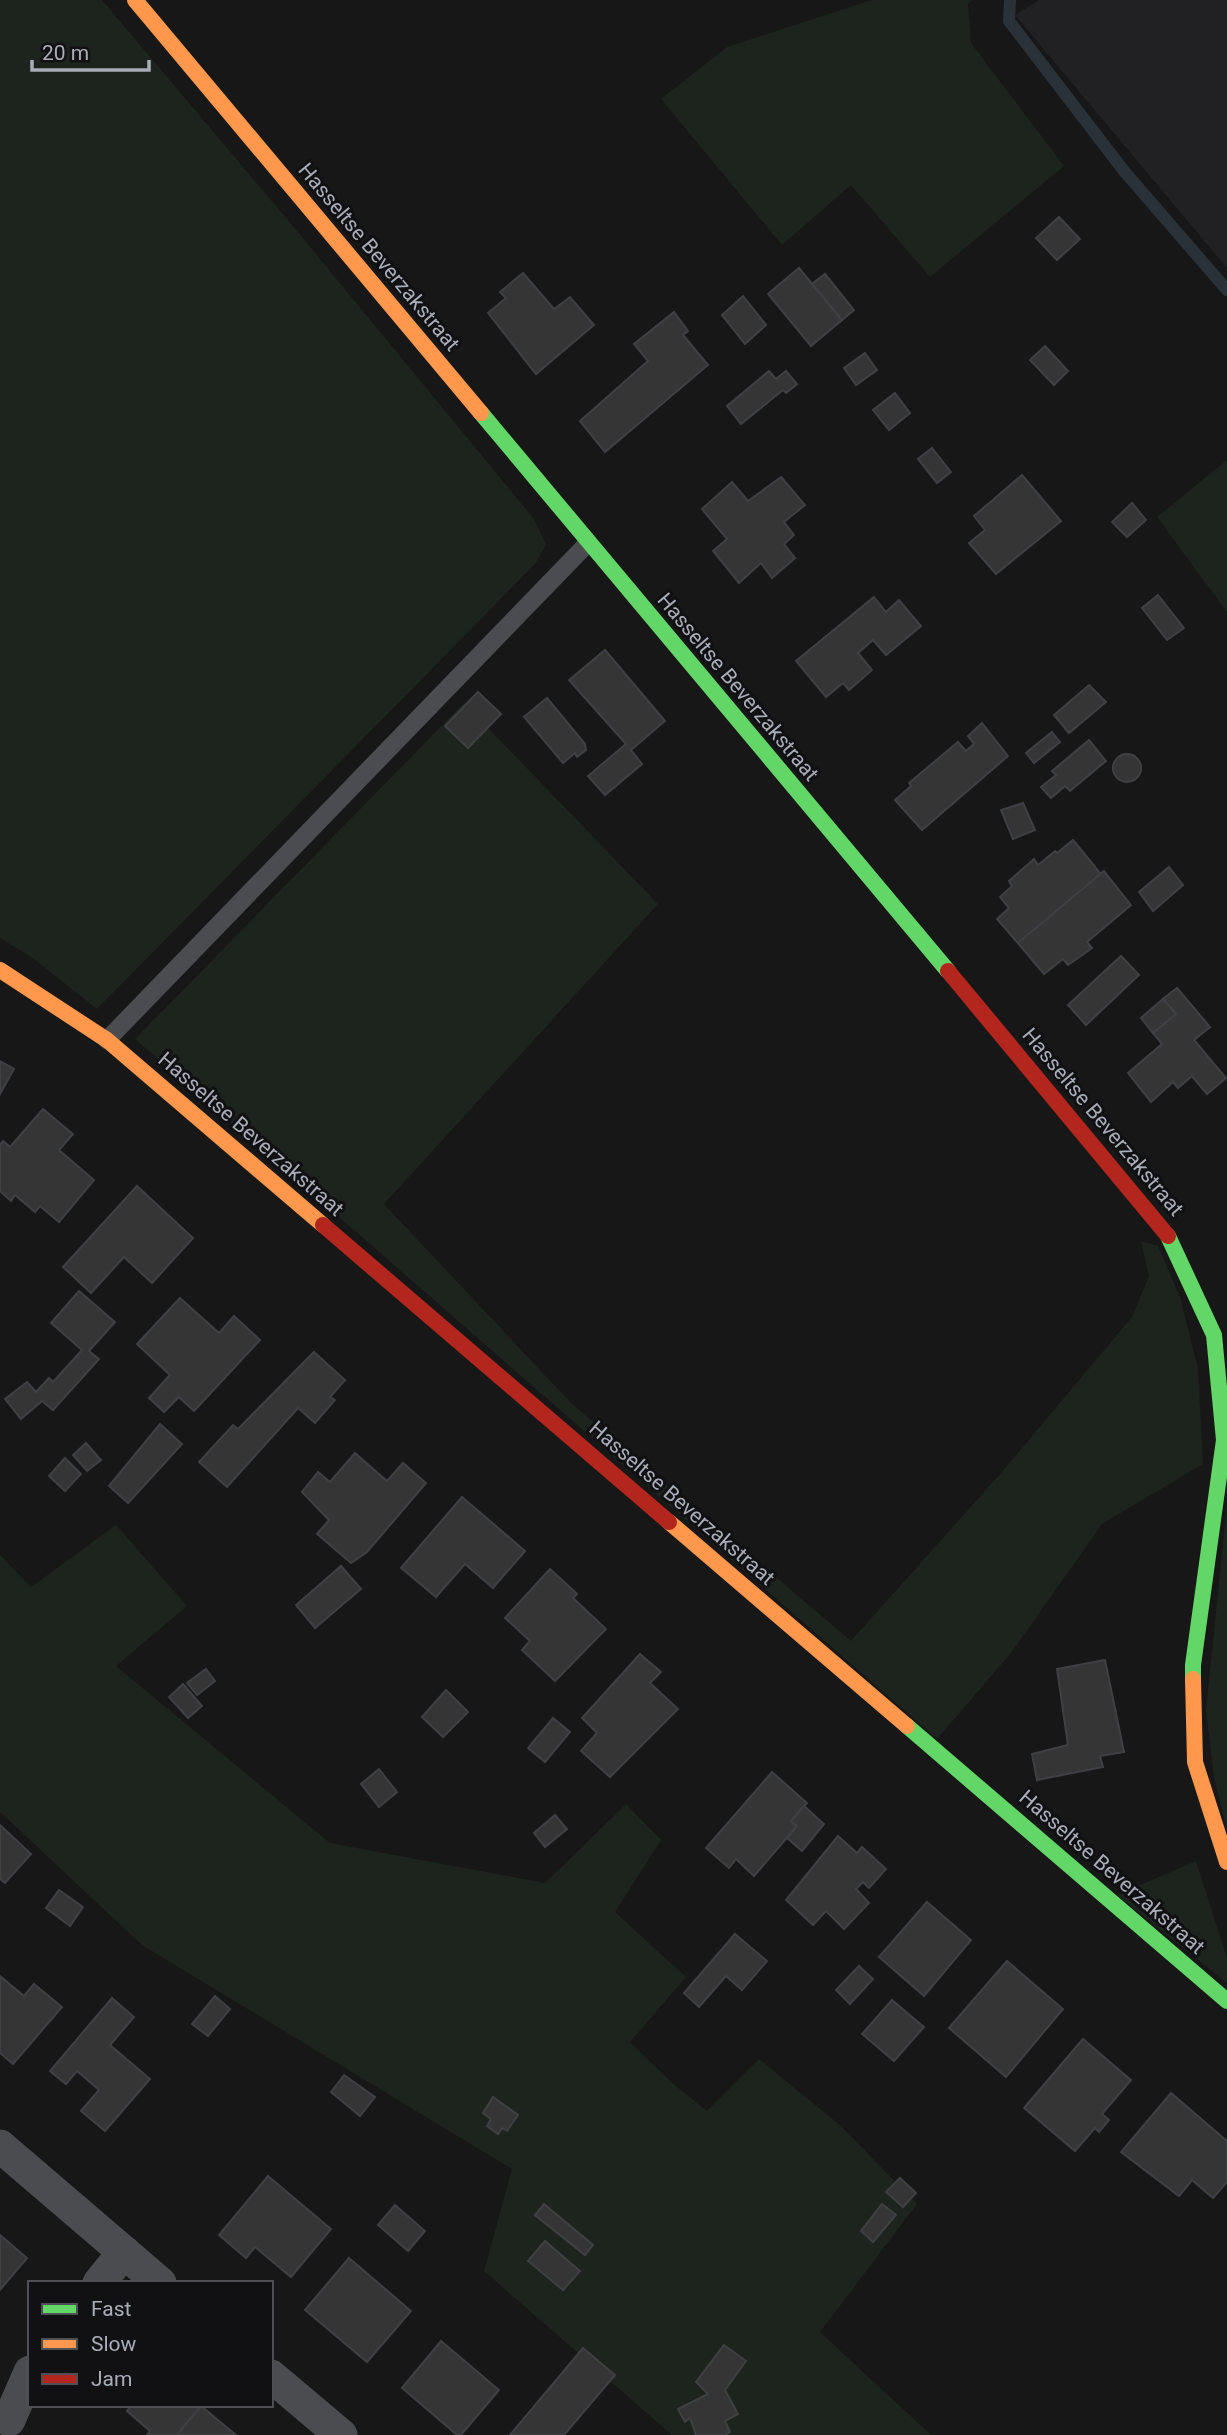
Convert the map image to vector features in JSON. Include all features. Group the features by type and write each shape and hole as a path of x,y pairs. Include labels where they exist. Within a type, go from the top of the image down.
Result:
{"street":[{"name":"Hasseltse Beverzakstraat","path":"135,0 1166,1232 1214,1335 1224,1440 1193,1665 1195,1762 1227,1863"},
{"name":"Hasseltse Beverzakstraat","path":"0,970 107,1040 1227,2001"},
{"path":"0,2146 158,2281"},
{"path":"101,2281 124,2252"},
{"path":"9,2420 28,2377"},
{"path":"273,2378 341,2435"}],"lane":[{"path":"107,1040 588,543"}],"shaded area":[{"path":"0,0 102,0 534,519 546,545 535,564 97,1009 30,956 0,938"},
{"path":"872,0 973,0 968,4 971,43 1064,166 930,277 851,185 782,245 661,99 727,47"},
{"path":"1039,0 1227,0 1227,268 1015,15"},
{"path":"1227,460 1227,612 1157,517"},
{"path":"464,703 658,904 384,1204 571,1403 851,1641 1001,1473 1132,1317 1149,1276 1141,1241 1158,1246 1180,1297 1198,1369 1203,1464 1102,1524 1011,1653 937,1739 135,1039"},
{"path":"1227,1504 1227,1829 1214,1777 1206,1710"},
{"path":"116,1525 187,1606 116,1666 330,1843 545,1883 626,1804 661,1840 615,1912 686,1977 630,2042 672,2083 707,2111 759,2059 841,2126 917,2204 820,2332 931,2435 672,2435 484,2271 512,2169 142,1945 0,1812 0,1555 31,1587"},
{"path":"1196,1861 1227,1958 1227,1983 1117,1895"}],"building":[{"path":"1059,217 1080,239 1057,260 1036,238"},
{"path":"799,268 842,320 811,346 768,294"},
{"path":"523,273 554,309 570,297 594,325 536,374 488,313 506,298 500,292"},
{"path":"825,274 854,310 842,320 812,284"},
{"path":"743,296 766,325 745,344 722,315"},
{"path":"674,312 688,331 683,335 708,365 605,452 580,421 648,361 634,344"},
{"path":"1045,346 1068,371 1054,385 1030,360"},
{"path":"865,353 877,370 856,385 844,368"},
{"path":"769,371 776,379 786,371 797,384 786,393 783,390 741,424 727,406"},
{"path":"895,393 910,413 889,430 873,410"},
{"path":"932,448 951,472 937,483 918,459"},
{"path":"1022,475 1061,521 996,574 969,543 985,530 974,516"},
{"path":"781,477 805,505 784,522 794,535 784,544 795,558 772,578 761,563 739,583 713,551 727,539 702,509 732,482 748,501"},
{"path":"1132,503 1146,520 1127,537 1112,522"},
{"path":"1158,595 1184,628 1167,640 1142,608"},
{"path":"874,597 886,612 899,600 921,626 886,655 873,640 858,653 872,670 849,690 843,683 826,697 796,661"},
{"path":"605,650 665,721 631,750 642,764 605,795 588,776 626,744 569,680"},
{"path":"1089,685 1106,702 1069,733 1054,715"},
{"path":"478,692 501,714 468,748 445,726"},
{"path":"547,698 585,744 586,750 577,757 575,753 563,763 524,717"},
{"path":"982,723 1008,756 922,830 895,800 911,786 909,783 958,742 966,751 974,744 968,736"},
{"path":"1052,732 1060,742 1034,763 1026,753"},
{"path":"1089,740 1106,761 1070,791 1065,786 1051,798 1041,787 1056,775 1052,771"},
{"path":"1127,754 1137,758 1141,768 1137,778 1127,782 1117,778 1113,768 1117,758"},
{"path":"1023,803 1035,830 1013,839 1001,810"},
{"path":"1073,840 1101,874 1018,943 997,919 1009,908 1000,897 1012,886 1009,881 1034,859 1038,865"},
{"path":"1169,867 1183,885 1153,911 1139,892"},
{"path":"1104,871 1131,905 1087,942 1092,948 1068,965 1063,959 1044,974 1018,943"},
{"path":"1121,956 1139,975 1086,1025 1068,1005"},
{"path":"1177,988 1210,1027 1194,1040 1226,1078 1207,1094 1192,1076 1178,1088 1173,1082 1151,1102 1128,1073 1162,1044 1153,1033 1176,1014 1163,999"},
{"path":"1163,999 1176,1014 1153,1033 1141,1018"},
{"path":"0,1061 14,1069 0,1094"},
{"path":"43,1109 73,1134 59,1150 94,1180 59,1222 40,1206 35,1212 15,1195 11,1201 0,1191 0,1145 3,1141 10,1147"},
{"path":"137,1186 193,1238 152,1283 124,1257 91,1293 63,1267"},
{"path":"79,1291 115,1322 89,1351 99,1359 53,1410 42,1401 21,1419 5,1399 27,1382 36,1392 49,1378 53,1382 82,1350 51,1323"},
{"path":"180,1298 219,1333 234,1316 260,1340 194,1411 179,1397 164,1412 149,1398 170,1375 137,1344"},
{"path":"314,1352 345,1380 330,1397 335,1400 315,1423 298,1408 227,1487 199,1462 233,1425 238,1429"},
{"path":"160,1424 182,1444 128,1503 109,1486"},
{"path":"86,1443 101,1460 87,1471 73,1455"},
{"path":"355,1453 387,1481 403,1463 426,1483 367,1552 351,1563 317,1534 329,1520 302,1492 318,1472 330,1482"},
{"path":"65,1458 81,1474 65,1491 49,1476"},
{"path":"462,1497 525,1551 493,1588 465,1564 436,1597 401,1568"},
{"path":"341,1566 361,1589 315,1628 296,1605"},
{"path":"550,1569 577,1594 573,1598 606,1629 555,1681 522,1650 530,1641 505,1618"},
{"path":"640,1654 661,1672 650,1683 678,1709 610,1777 581,1751 597,1733 582,1718"},
{"path":"1105,1660 1124,1752 1100,1756 1103,1767 1037,1780 1032,1754 1068,1745 1057,1669"},
{"path":"206,1669 215,1681 197,1695 187,1683"},
{"path":"183,1684 202,1706 188,1718 169,1697"},
{"path":"446,1690 468,1712 443,1737 422,1717"},
{"path":"553,1718 570,1732 545,1762 528,1748"},
{"path":"379,1769 397,1792 379,1807 361,1784"},
{"path":"772,1772 807,1803 791,1821 797,1826 754,1876 736,1859 729,1868 706,1848"},
{"path":"804,1806 824,1824 802,1851 787,1838 797,1826 791,1821"},
{"path":"555,1815 567,1829 545,1847 534,1833"},
{"path":"0,1825 31,1854 5,1883 0,1879"},
{"path":"838,1836 857,1853 862,1847 886,1869 869,1888 863,1882 856,1889 869,1903 844,1929 826,1911 813,1925 786,1900"},
{"path":"59,1890 83,1907 70,1926 46,1908"},
{"path":"927,1902 971,1940 924,1996 879,1957"},
{"path":"735,1934 767,1961 742,1990 726,1976 699,2007 684,1993"},
{"path":"1007,1961 1063,2009 1006,2077 949,2028"},
{"path":"859,1966 873,1979 850,2004 836,1990"},
{"path":"0,1976 24,1996 34,1984 62,2007 13,2064 0,2053"},
{"path":"215,1996 230,2009 208,2036 192,2024"},
{"path":"112,1998 134,2017 110,2045 150,2079 105,2131 81,2111 99,2090 77,2071 66,2084 50,2071"},
{"path":"892,2000 924,2027 894,2061 862,2034"},
{"path":"1083,2039 1131,2080 1102,2114 1109,2120 1099,2132 1095,2128 1075,2151 1024,2108"},
{"path":"344,2075 375,2097 360,2116 331,2092"},
{"path":"1171,2093 1227,2141 1227,2182 1213,2198 1192,2180 1179,2196 1121,2152"},
{"path":"493,2097 518,2115 507,2131 502,2128 498,2134 487,2126 491,2119 483,2113"},
{"path":"268,2176 331,2229 291,2277 255,2247 246,2258 219,2235"},
{"path":"900,2178 916,2193 903,2207 886,2192"},
{"path":"544,2204 593,2245 585,2255 535,2215"},
{"path":"882,2204 896,2215 873,2242 861,2231"},
{"path":"395,2205 425,2231 408,2251 378,2225"},
{"path":"0,2235 27,2258 0,2290"},
{"path":"545,2241 580,2271 563,2290 528,2261"},
{"path":"349,2258 411,2311 367,2362 305,2310"},
{"path":"441,2341 499,2390 461,2435 457,2435 402,2388"},
{"path":"724,2345 746,2361 725,2390 738,2414 725,2421 730,2432 725,2435 696,2435 690,2418 685,2422 678,2409 708,2394 696,2382"},
{"path":"583,2348 615,2375 564,2435 510,2435"},
{"path":"130,2407 200,2407 177,2435 147,2435 150,2431 127,2411"},
{"path":"202,2407 236,2435 177,2435"}],"waterway":[{"path":"1010,0 1009,21 1124,171 1227,290"}],"traffic: fast":[{"path":"481,413 948,971"},
{"path":"1168,1236 1214,1335 1224,1440 1193,1679"},
{"path":"907,1726 1227,2001"}],"traffic: slow":[{"path":"135,0 481,413"},
{"path":"0,970 107,1040 323,1225"},
{"path":"669,1522 907,1726"},
{"path":"1193,1679 1195,1762 1227,1862"}],"traffic: jam":[{"path":"948,971 1168,1236"},
{"path":"323,1225 669,1522"}]}
